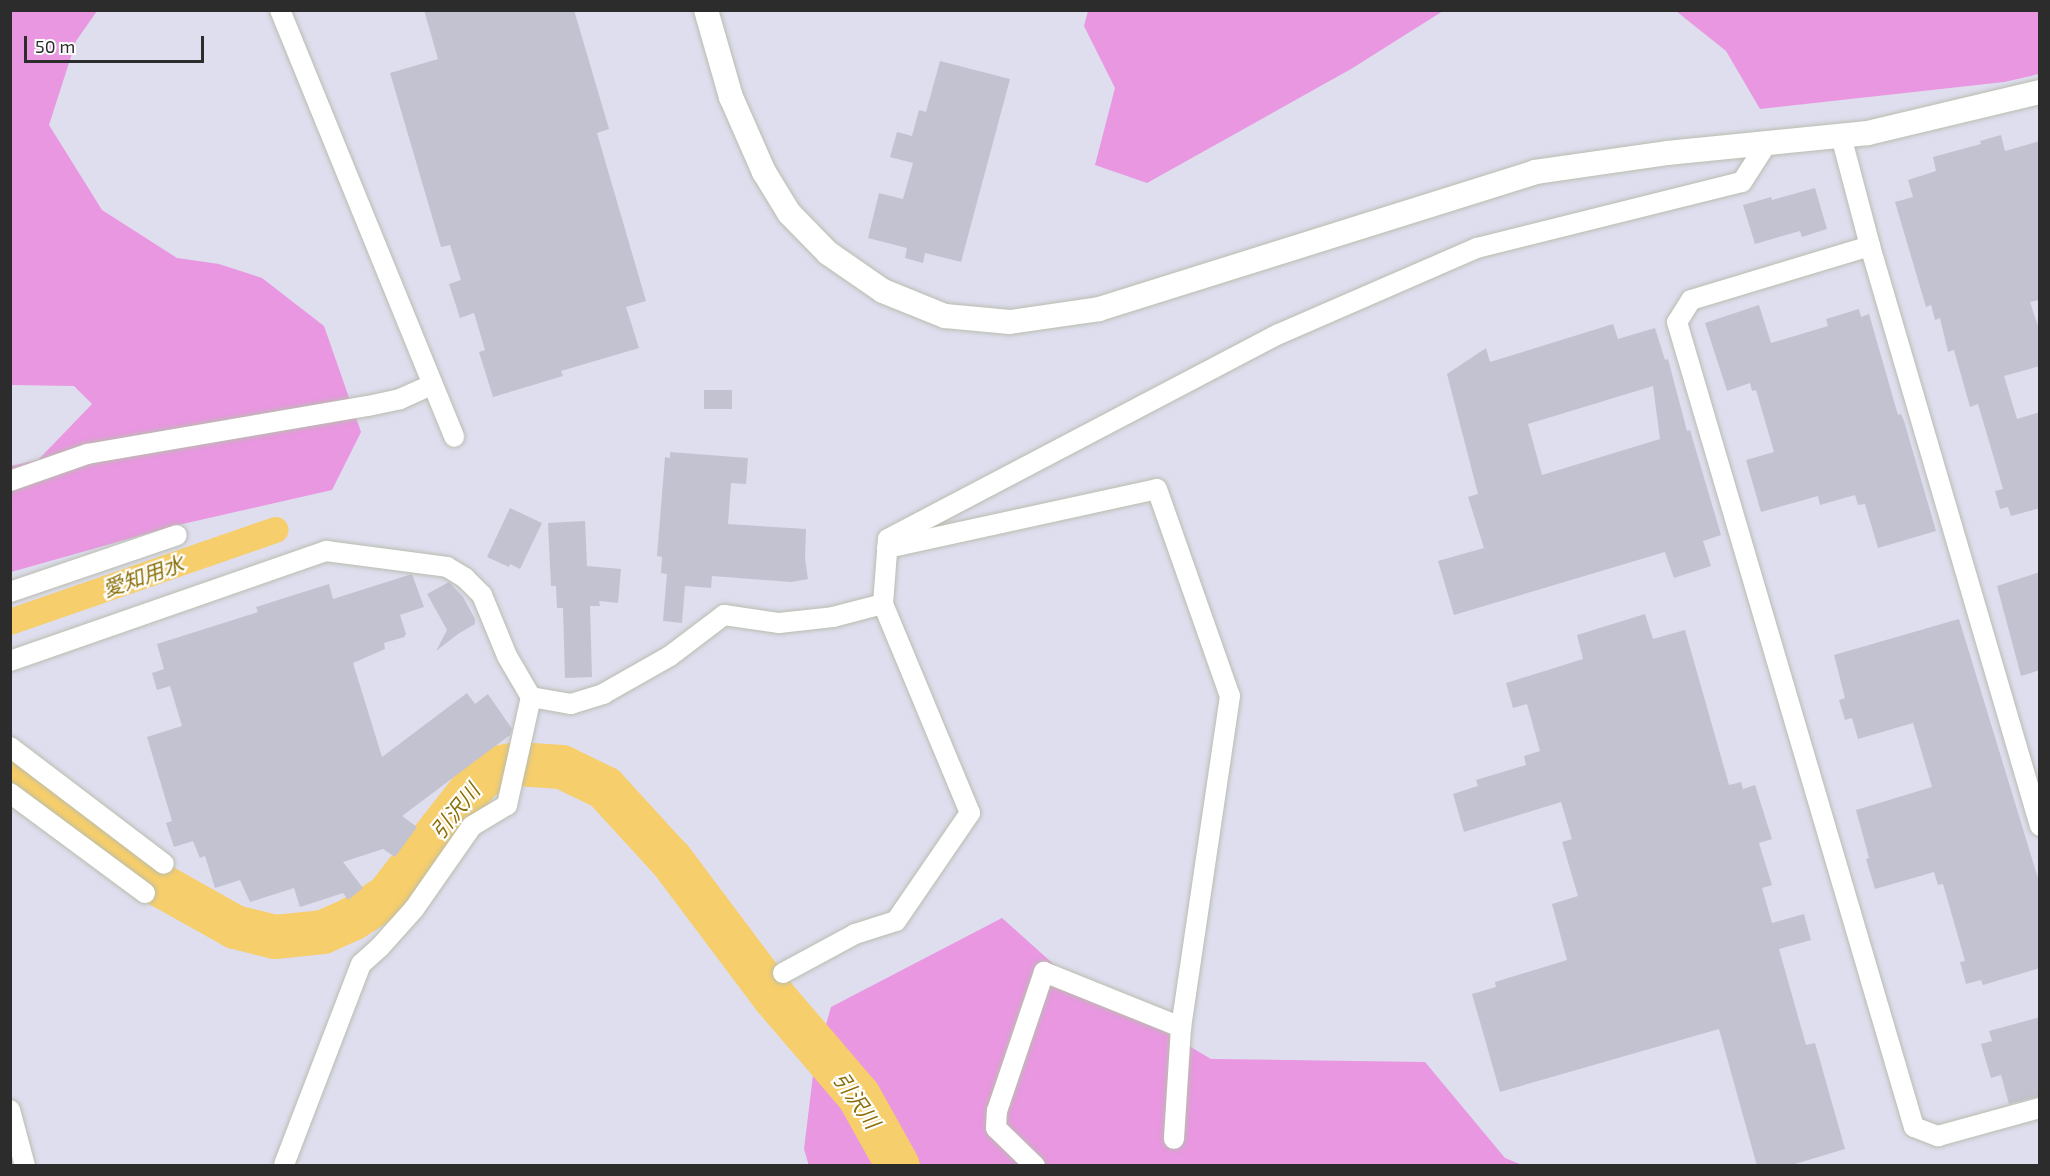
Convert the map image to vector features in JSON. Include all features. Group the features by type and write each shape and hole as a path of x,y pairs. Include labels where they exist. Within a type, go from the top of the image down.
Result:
{"street":[{"path":"280,10 453,437"},
{"path":"706,10 731,97 764,172 789,213 828,253 883,291 945,316 1010,322 1099,309 1535,172 1667,153 1868,133 2040,92"},
{"path":"1841,136 1870,246 2040,826"},
{"path":"783,973 855,934 896,921 970,813 883,604 888,539 1279,334 1477,248 1743,182 1767,143"},
{"path":"1870,246 1690,300 1677,322 1914,1127 1938,1136 2040,1108"},
{"path":"10,481 87,454 368,406 400,399 431,385"},
{"path":"887,548 1157,489 1230,696 1181,1027 1174,1139"},
{"path":"10,592 177,536"},
{"path":"10,661 326,551 447,567 465,578 482,595 507,656 531,697 507,805 472,826 414,909 380,947 361,964 284,1165 268,1166"},
{"path":"531,697 571,704 603,694 670,656 724,615 779,623 833,617 883,604"},
{"path":"10,747 164,864"},
{"path":"10,793 145,894"},
{"path":"1035,1166 996,1128 997,1111 1044,972 1181,1027"},
{"path":"10,1110 25,1166"}],"shaded area":[{"path":"1088,10 1443,11 1351,69 1147,183 1095,165 1115,88 1084,26"},
{"path":"11,11 97,11 76,41 49,125 102,210 177,258 219,264 262,278 324,326 361,432 332,490 178,525 11,572 11,466 38,460 92,404 74,386 11,385"},
{"path":"1676,11 2039,11 2039,74 2004,82 1760,109 1726,51"},
{"path":"1002,918 1060,970 1211,1059 1425,1062 1505,1158 1522,1165 809,1166 804,1149 814,1067 831,1007"}],"building":[{"path":"424,10 574,10 609,129 597,133 646,301 626,307 639,348 561,371 563,376 493,397 479,352 485,350 474,313 460,318 449,284 461,280 450,245 441,247 390,73 438,59"},
{"path":"940,61 1010,79 961,262 925,253 923,263 905,258 907,248 868,238 879,193 903,199 913,163 890,157 897,132 912,136 919,110 926,112"},
{"path":"2001,135 2005,151 2040,141 2040,300 2030,302 2040,332 2040,366 2004,376 2017,419 2040,412 2040,508 2011,516 2008,507 2000,509 1995,491 2003,489 1978,404 1970,407 1954,350 1948,352 1940,318 1935,320 1931,305 1926,307 1895,202 1913,197 1908,180 1936,171 1933,157 1981,144 1980,141"},
{"path":"1815,188 1827,229 1802,237 1800,231 1755,244 1743,205"},
{"path":"1759,305 1771,343 1828,326 1826,319 1859,309 1861,317 1869,314 1898,415 1901,414 1904,421 1936,531 1878,548 1865,504 1858,505 1855,495 1820,505 1818,496 1761,512 1746,460 1774,452 1756,390 1752,391 1750,383 1727,391 1705,323"},
{"path":"1613,324 1618,339 1655,328 1665,360 1668,359 1687,431 1690,430 1721,535 1703,541 1711,566 1674,578 1665,552 1454,615 1438,561 1484,548 1468,497 1478,494 1447,374 1486,348 1490,362","holes":["1653,386 1660,439 1542,475 1528,424"]},
{"path":"704,390 732,390 732,409 704,409"},
{"path":"670,452 748,458 746,484 731,483 728,524 806,529 805,558 808,579 791,582 712,576 711,588 685,586 682,623 663,621 667,574 661,573 662,557 657,556 665,457 670,458"},
{"path":"510,508 542,523 520,569 510,564 509,567 487,557"},
{"path":"585,521 587,566 621,569 618,603 599,601 600,606 590,606 592,677 565,678 563,608 557,608 556,586 551,586 548,523"},
{"path":"2040,572 2040,670 2021,676 1997,586"},
{"path":"412,574 424,607 400,615 406,634 404,637 384,643 385,649 353,663 382,757 467,693 475,704 488,694 512,729 510,735 402,816 417,827 395,857 383,849 343,862 363,888 348,900 343,893 300,907 294,888 250,902 240,880 215,888 205,856 200,858 193,841 174,847 166,823 172,821 147,737 182,726 170,686 157,690 152,673 164,669 157,644 258,612 256,607 329,584 333,599"},
{"path":"449,582 463,597 475,619 475,624 436,651 447,630 427,594"},
{"path":"1645,614 1653,639 1685,630 1729,785 1741,782 1743,789 1755,785 1772,839 1759,843 1772,885 1762,888 1772,923 1804,914 1811,940 1779,949 1806,1045 1815,1043 1845,1149 1788,1166 1757,1166 1719,1029 1500,1092 1472,994 1496,987 1495,982 1567,960 1552,904 1578,896 1562,842 1572,839 1561,802 1464,832 1453,794 1478,786 1476,780 1526,765 1524,756 1540,751 1527,704 1513,708 1506,683 1583,659 1577,635"},
{"path":"1959,619 2040,885 2040,968 1983,985 1981,980 1966,984 1960,962 1965,961 1943,884 1938,885 1934,872 1875,889 1856,810 1932,787 1913,723 1858,739 1852,718 1845,720 1839,700 1845,698 1834,655"},
{"path":"2040,1017 2040,1096 2009,1104 2001,1075 1991,1078 1981,1044 1992,1041 1989,1031"}],"waterway":[{"name":"愛知用水","path":"10,622 276,530"},
{"name":"引沢川","path":"10,772 162,886 235,927 275,937 323,932 352,919 387,897 480,779 501,767 517,764 562,767 605,788 672,861 775,998 859,1096 898,1166"}]}
